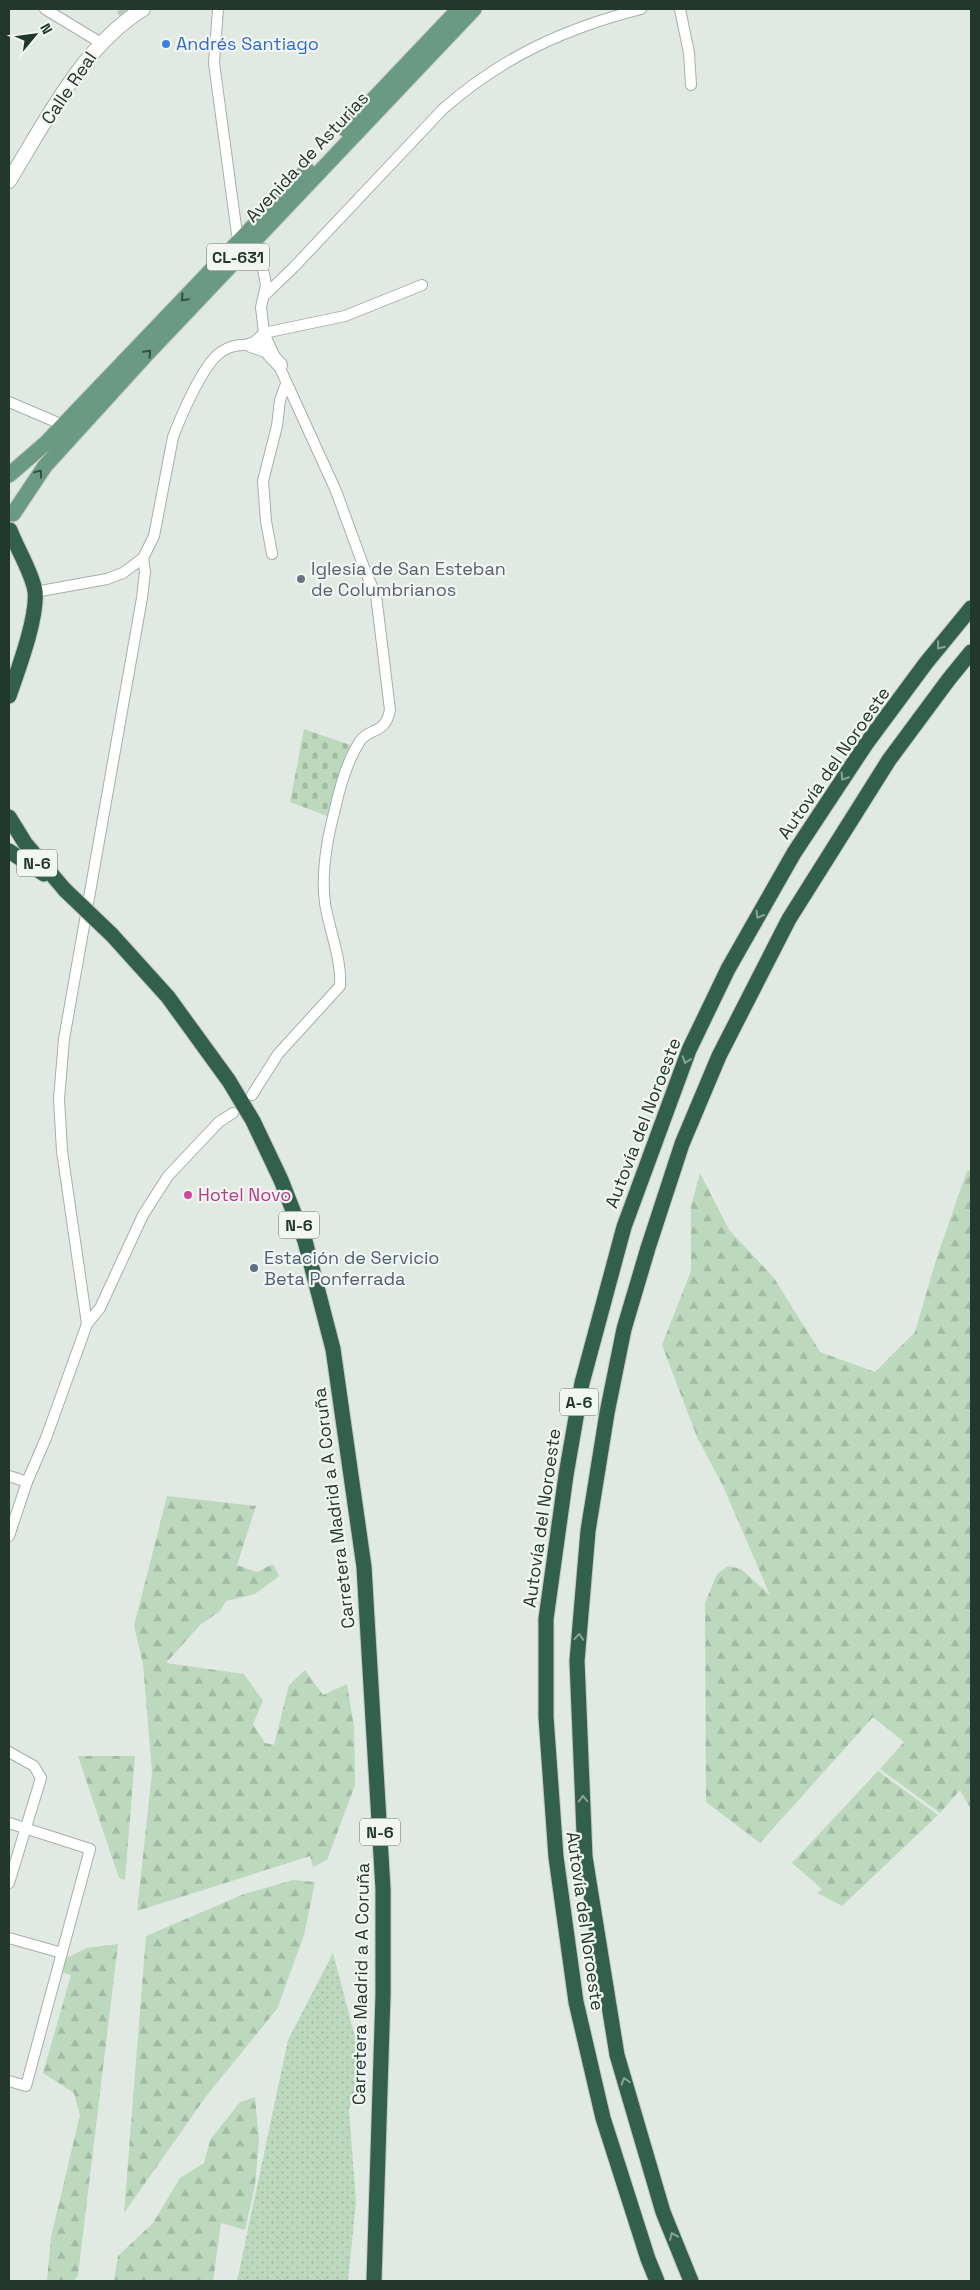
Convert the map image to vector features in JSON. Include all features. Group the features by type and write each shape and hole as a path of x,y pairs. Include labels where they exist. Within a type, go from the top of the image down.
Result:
{"highway":[{"path":"9,531 35,592 27,641 9,696"},
{"path":"9,550 25,565"},
{"name":"Autovía del Noroeste","path":"657,2281 648,2259 603,2118 576,2002 556,1857 546,1717 546,1619 566,1475 582,1383 624,1227 689,1050 728,969 794,853 866,744 926,663 971,608"},
{"name":"Autovía del Noroeste","path":"691,2281 663,2212 617,2055 586,1856 577,1661 588,1531 606,1413 624,1329 648,1248 682,1144 719,1056 789,919 889,760 948,679 971,652"},
{"path":"904,741 971,659"},
{"path":"9,816 25,843 66,890"},
{"name":"Carretera Madrid a A Coruña","path":"9,836 112,935 168,997 229,1081 253,1122 281,1180 305,1241 334,1349 364,1567 383,1889 383,1995 374,2281"},
{"path":"9,851 66,890"}],"main road":[{"name":"Calle Real","path":"9,181 84,63 101,43 128,18 144,9"},
{"name":"Avenida de Asturias","path":"11,509 19,502 45,466 245,242 459,9"},
{"name":"Avenida de Asturias","path":"9,475 63,425 474,9"},
{"path":"251,345 266,350 280,365"},
{"name":"CL-631","path":"9,531 11,509"}],"street":[{"path":"46,9 101,43"},
{"path":"218,9 214,63 237,234 261,262 266,284 261,307 264,333 336,490 366,573 376,595 390,710 384,726 362,739 346,772 335,809 326,852 325,902 340,986 278,1054 252,1095"},
{"path":"265,295 294,267 443,109 464,90 488,73 558,35 607,18 642,9"},
{"path":"680,9 689,54 691,85"},
{"path":"35,592 107,579 123,573 143,558 154,536 173,437 192,394 210,364 220,352 232,346 251,345 264,333 345,316 422,285"},
{"path":"272,554 266,521 263,481 277,426 280,400 286,384"},
{"path":"9,402 63,425"},
{"path":"87,1324 62,1151 59,1099 63,1048 82,925 142,598 145,572 143,558"},
{"path":"9,1536 27,1482 46,1438 87,1324 100,1308 144,1215 168,1176 219,1122 233,1113"},
{"path":"9,1476 27,1482"},
{"path":"9,1752 34,1766 41,1778 9,1883"},
{"path":"9,1823 90,1849 26,2086 9,2081"},
{"path":"9,1938 62,1953"}],"green space":[{"path":"304,729 350,745 330,817 290,802"},
{"path":"967,1171 971,1171 971,1809 960,1790 940,1813 880,1769 904,1742 873,1717 760,1843 706,1802 705,1603 717,1574 728,1566 741,1569 770,1595 723,1486 697,1437 662,1345 691,1271 691,1206 700,1173 729,1230 774,1278 820,1352 875,1372 915,1332 936,1260"},
{"path":"167,1496 256,1506 237,1565 257,1572 273,1564 279,1576 255,1594 226,1601 220,1611 200,1625 166,1663 244,1674 263,1701 253,1724 265,1743 274,1745 289,1685 305,1670 323,1695 347,1684 354,1727 355,1785 327,1860 313,1867 310,1856 137,1911 152,1772 143,1664 134,1626"},
{"path":"78,1756 135,1756 125,1880 119,1878"},
{"path":"878,1771 938,1815 842,1906 818,1893 822,1889 792,1863"},
{"path":"293,1880 315,1882 304,1935 277,2009 207,2095 124,2213 146,1936 244,1894"},
{"path":"118,1944 78,2275 74,2281 47,2281 51,2237 80,2115 74,2093 43,2073 71,1975 61,1972 64,1959 87,1948"},
{"path":"333,1953 362,2064 349,2111 356,2202 348,2281 237,2281 288,2040"},
{"path":"255,2097 259,2141 255,2185 245,2230 221,2223 213,2281 114,2281 118,2256 153,2223 180,2178 204,2163 210,2140 240,2102"}],"tunnel":[{"path":"121,9 128,19"}],"place":[{"name":"Andrés Santiago","path":"166,44"},
{"name":"Iglesia de San Esteban de Columbrianos","path":"301,579"},
{"name":"Hotel Novo","path":"188,1195"},
{"name":"Estación de Servicio Beta Ponferrada","path":"254,1268"}]}
